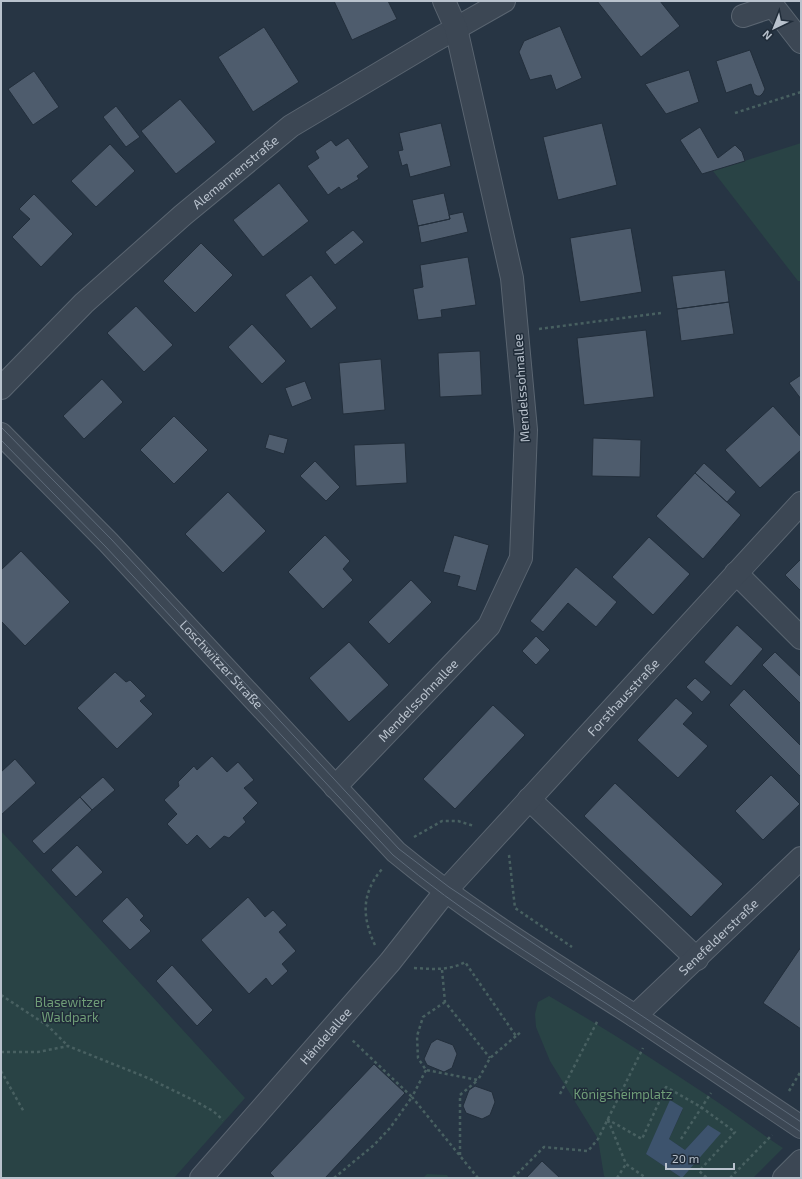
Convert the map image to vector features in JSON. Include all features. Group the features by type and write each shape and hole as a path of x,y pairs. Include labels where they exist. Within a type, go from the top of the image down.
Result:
{"street":[{"name":"Mendelssohnallee","path":"335,787 489,626 521,558 526,430 512,278 456,28 444,1"},
{"name":"Alemannenstraße","path":"1,388 84,303 183,215 291,126 504,1"},
{"path":"743,16 773,6 801,42"},
{"name":"Loschwitzer Straße","path":"1,434 108,542 396,852 446,891"},
{"name":"Forsthausstraße","path":"446,891 801,503"},
{"path":"736,573 801,638"},
{"path":"529,799 697,959"},
{"name":"Senefelderstraße","path":"635,1016 697,959 801,858"},
{"path":"446,891 794,1123"},
{"name":"Händelallee","path":"200,1178 390,962 446,891"},
{"path":"784,1178 801,1160"}],"path":[{"path":"735,113 801,92"},
{"path":"539,330 661,313"},
{"path":"442,970 445,1002 490,1058"},
{"path":"1,995 48,1026 68,1046 148,1078 193,1100 213,1111 239,1133"},
{"path":"445,1002 423,1017 418,1036 418,1058 426,1070 478,1080"},
{"path":"560,1094 598,1019"},
{"path":"335,1024 412,1097 478,1178"},
{"path":"460,1156 460,1094 478,1080 490,1058 516,1036"},
{"path":"1,1052 38,1052 68,1046"},
{"path":"514,1178 544,1147 588,1151 598,1139 643,1048"},
{"path":"334,1178 374,1145 390,1128 412,1097 426,1070"},
{"path":"1,1071 24,1112"},
{"path":"789,1091 801,1071"},
{"path":"608,1119 642,1139 666,1087 701,1108 735,1132 699,1172 707,1178"},
{"path":"681,1139 711,1092"},
{"path":"608,1119 626,1164 646,1178"},
{"path":"730,1178 794,1123"},
{"path":"617,1178 626,1164"}],"green space":[{"path":"801,143 801,281 798,281 713,171"},
{"name":"Blasewitzer Waldpark","path":"1,831 245,1098 174,1178 1,1178"},
{"name":"Königsheimplatz","path":"549,996 629,1044 688,1082 783,1148 753,1178 682,1178 606,1178 604,1176 598,1139 550,1061 536,1027 535,1014 538,1002","holes":["683,1109 669,1139 685,1150 708,1125 682,1178 646,1154"]},
{"path":"427,1174 447,1175 449,1178 423,1178"}],"water":[{"path":"670,1100 683,1108 669,1139 685,1150 708,1125 721,1133 682,1178 646,1154"}],"building":[{"path":"334,1 388,1 397,19 352,40"},
{"path":"597,1 660,1 680,26 641,57"},
{"path":"560,26 582,78 556,90 551,75 530,80 519,52 524,41"},
{"path":"264,27 299,82 253,112 218,57"},
{"path":"750,50 765,89 763,93 760,96 754,94 751,84 726,93 716,61"},
{"path":"689,70 699,102 666,114 645,84"},
{"path":"34,71 59,107 33,125 8,89"},
{"path":"180,99 216,142 176,174 141,131"},
{"path":"116,106 140,137 126,147 103,117"},
{"path":"441,123 451,166 410,177 407,164 402,166 398,151 403,150 399,133"},
{"path":"602,123 617,185 558,200 543,137"},
{"path":"700,127 718,158 735,145 742,152 745,161 702,174 680,140"},
{"path":"348,138 369,167 357,176 359,179 341,190 339,187 328,195 307,166 319,158 315,151 331,140 336,146"},
{"path":"110,144 135,171 96,207 71,181"},
{"path":"279,183 309,221 263,257 233,220"},
{"path":"444,193 450,219 418,226 412,200"},
{"path":"34,194 73,234 41,267 12,237 30,219 19,209"},
{"path":"463,212 468,232 421,243 418,226 450,219 449,215"},
{"path":"631,228 642,292 580,302 570,238"},
{"path":"353,230 364,242 335,265 325,252"},
{"path":"201,243 233,275 195,313 163,281"},
{"path":"468,257 476,305 441,310 442,317 418,320 413,289 423,287 420,265"},
{"path":"725,270 729,302 677,309 672,276"},
{"path":"311,275 337,308 311,329 285,295"},
{"path":"729,302 734,334 681,341 677,309"},
{"path":"136,306 173,345 144,372 107,333"},
{"path":"252,324 286,361 262,384 228,347"},
{"path":"646,330 654,397 584,405 577,338"},
{"path":"480,351 482,395 440,397 438,353"},
{"path":"381,359 385,410 343,414 339,363"},
{"path":"801,375 801,399 789,383"},
{"path":"102,379 123,402 84,439 63,416"},
{"path":"305,381 312,399 292,407 285,388"},
{"path":"773,406 801,437 801,450 760,488 725,450"},
{"path":"174,416 208,450 174,484 140,450"},
{"path":"269,434 288,439 284,454 265,448"},
{"path":"593,438 641,440 640,477 592,476"},
{"path":"405,443 407,483 356,486 354,445"},
{"path":"315,461 340,487 326,501 300,476"},
{"path":"704,463 736,492 727,502 695,473"},
{"path":"695,473 741,515 703,559 656,516"},
{"path":"228,492 266,531 223,573 185,534"},
{"path":"325,535 350,561 343,569 353,580 323,609 288,572"},
{"path":"454,535 489,545 476,591 457,586 460,576 443,572"},
{"path":"649,537 690,574 653,615 612,577"},
{"path":"21,551 70,602 25,646 1,621 1,570"},
{"path":"801,559 801,591 785,575"},
{"path":"576,567 617,602 596,627 568,603 543,632 530,621"},
{"path":"411,580 432,602 389,644 368,622"},
{"path":"737,625 763,649 731,686 704,662"},
{"path":"536,636 550,650 536,665 522,651"},
{"path":"349,642 389,685 349,722 309,678"},
{"path":"775,652 801,677 801,704 762,665"},
{"path":"115,672 126,682 130,680 146,696 140,701 153,714 117,749 77,708"},
{"path":"695,678 711,692 702,702 686,687"},
{"path":"744,689 801,746 801,777 729,705"},
{"path":"676,698 693,713 683,724 708,746 678,778 637,740"},
{"path":"493,705 525,735 455,809 423,779"},
{"path":"212,756 227,772 238,762 254,780 244,788 258,803 243,818 246,822 229,838 224,836 210,849 197,835 187,845 167,824 177,814 164,800 179,786 178,782 194,766 197,770"},
{"path":"15,759 36,783 1,815 1,772"},
{"path":"771,775 800,804 763,840 735,811"},
{"path":"103,777 115,790 92,810 80,797"},
{"path":"615,783 723,884 691,917 584,816"},
{"path":"80,797 92,810 44,854 32,841"},
{"path":"77,845 103,872 76,897 51,870"},
{"path":"127,897 144,916 140,920 151,931 130,950 102,921"},
{"path":"248,897 265,917 273,910 287,925 279,932 296,951 282,964 288,971 272,986 266,978 249,994 201,940"},
{"path":"801,947 801,1029 763,1003"},
{"path":"172,965 213,1010 197,1026 156,981"},
{"path":"437,1039 453,1045 457,1054 452,1068 444,1072 427,1065 424,1059 431,1043"},
{"path":"374,1064 405,1093 325,1178 275,1178 270,1173"},
{"path":"475,1086 492,1092 495,1102 490,1115 482,1119 466,1113 463,1106 469,1090"},
{"path":"542,1161 560,1178 526,1178"}],"tram line":[{"path":"1,427 111,539 399,849 449,887 801,1122"},
{"path":"1,440 105,546 393,855 418,876 498,933 801,1132"}]}
